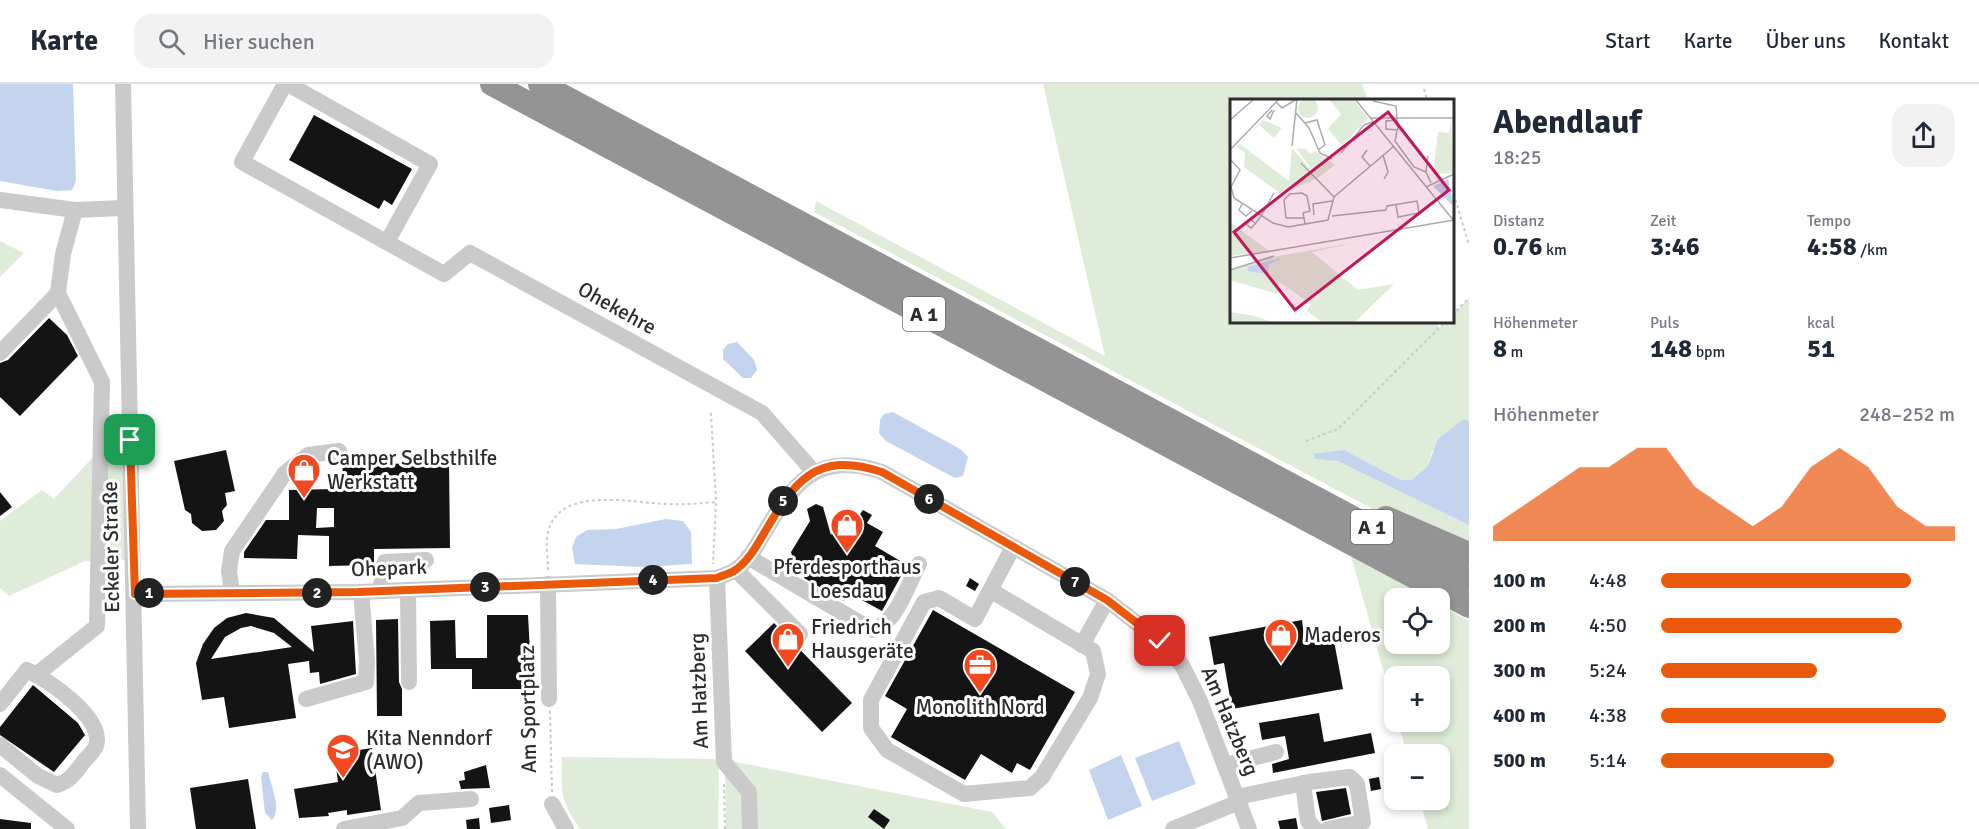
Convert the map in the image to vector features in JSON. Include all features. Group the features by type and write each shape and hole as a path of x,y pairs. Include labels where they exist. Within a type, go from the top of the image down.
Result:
{"highway":[{"name":"A 1","path":"492,84 1469,606"},
{"name":"A 1","path":"540,84 1469,580"},
{"path":"1275,476 1360,507 1469,554"}],"street":[{"name":"Eckeler Straße","path":"123,84 138,829"},
{"path":"287,84 430,164 387,242 242,162 287,84"},
{"path":"0,200 75,210 124,208"},
{"path":"36,675 97,626 102,382 58,293 63,254 75,210"},
{"name":"Ohekehre","path":"387,242 444,274 470,253 762,413 813,471"},
{"path":"0,353 58,293"},
{"path":"232,593 228,571 232,551 271,491 285,473 308,455 339,451"},
{"name":"Am Hatzberg","path":"548,584 717,578 736,570 748,557 781,504 795,486 813,471 836,464 858,464 882,472 1107,600 1146,628 1182,665 1200,701 1249,829"},
{"path":"990,590 1093,651 1098,674 1090,698 1042,777 1030,788 964,794 887,750 871,728 871,700 924,602 939,598 975,619 990,590 1013,547"},
{"path":"748,557 872,630 880,628 890,618 919,564"},
{"path":"380,591 385,562 426,560"},
{"path":"736,570 800,634"},
{"name":"Am Hatzberg","path":"717,578 724,762 749,792 750,829"},
{"name":"Ohepark","path":"135,594 361,592 548,584"},
{"name":"Am Sportplatz","path":"548,584 549,699"},
{"path":"408,590 409,682"},
{"path":"306,699 366,682 367,661 361,592"},
{"path":"1082,645 1107,600"},
{"path":"0,704 27,670 90,717 96,735 96,746 70,780 57,785 38,776 0,745"},
{"path":"1226,765 1275,752"},
{"path":"0,775 67,829"},
{"path":"1173,829 1238,800 1303,783 1350,777 1357,784 1363,822 1328,829"},
{"path":"1303,783 1308,821 1315,829"},
{"path":"344,829 402,818 419,803 471,799"},
{"path":"552,804 566,829"}],"path":[{"path":"1424,89 1427,99"},
{"path":"1454,195 1469,245"},
{"path":"1454,313 1469,298"},
{"path":"1306,441 1338,429 1445,322"},
{"path":"711,413 716,502 712,564 717,578"},
{"path":"548,584 548,532 557,518 573,504 597,500 670,504 716,502"},
{"name":"Am Sportplatz","path":"549,699 552,804"},
{"path":"724,762 725,829"}],"green space":[{"path":"1043,84 1362,84 1368,99 1230,99 1230,322 1436,322 1439,328 1445,322 1454,322 1454,314 1469,298 1469,421 1464,419 1432,452 1428,466 1411,480 1401,480 1344,450 1316,459 1338,460 1469,525 1469,550 1397,522 814,212 816,201 1105,356"},
{"path":"0,241 24,253 0,277"},
{"path":"131,444 134,560 85,561 9,596 0,588 0,521 42,490 54,499 94,456"},
{"path":"1351,556 1410,588 1384,588 1384,654 1450,654 1450,611 1469,621 1469,829 1428,829 1423,810 1450,810 1450,744 1404,744 1401,732 1450,732 1450,666 1384,666 1384,673"},
{"path":"562,757 719,759 718,829 580,829 563,795"},
{"path":"725,760 992,812 1006,829 726,829"}],"water":[{"path":"0,84 73,84 76,181 72,190 57,191 0,181"},
{"path":"737,342 754,360 757,370 751,378 743,378 723,359 723,350 728,344"},
{"path":"893,412 960,449 968,457 963,476 955,478 886,441 879,433 880,420 884,414"},
{"path":"1464,419 1469,421 1469,525 1338,461 1316,459 1313,454 1344,450 1401,480 1411,480 1428,466 1438,439"},
{"path":"666,519 683,521 691,532 692,564 643,567 575,564 572,548 576,537 587,530 616,529"},
{"path":"1179,741 1196,784 1152,801 1135,758"},
{"path":"1121,755 1142,806 1108,820 1089,770"},
{"path":"263,772 268,772 275,797 276,810 272,820 265,813 261,777"}],"building":[{"path":"314,115 412,169 392,205 384,200 379,209 289,160"},
{"path":"49,318 67,335 78,356 20,416 0,397 0,363 8,360"},
{"path":"226,450 235,491 225,493 227,505 222,511 224,521 216,530 202,531 192,523 191,514 185,510 174,461"},
{"path":"348,456 370,456 370,464 449,463 450,548 374,549 374,565 329,566 329,536 298,535 297,559 244,558 244,552 266,520 289,520 289,490 334,489 334,474 343,474 342,461","holes":["317,508 334,508 334,527 316,528"]},
{"path":"0,492 12,507 0,516"},
{"path":"816,504 823,507 831,535 842,513 850,512 858,517 863,510 872,515 867,523 883,532 875,546 907,565 882,611 849,593 844,601 804,578 809,570 793,559 791,552 810,521 807,509"},
{"path":"970,578 979,584 975,591 966,586"},
{"name":"Monolith Nord","path":"933,610 1075,692 1030,770 1017,763 1012,773 981,754 965,780 891,737 907,709 885,696"},
{"path":"246,613 274,618 314,652 311,626 353,621 356,674 320,684 319,672 310,673 309,661 288,664 296,718 229,728 224,697 202,700 196,663 203,644 214,628 227,618","holes":["251,626 274,633 292,647 211,659 225,637 241,628"]},
{"path":"487,615 528,615 532,689 472,689 472,669 431,669 430,621 455,620 456,658 487,658"},
{"path":"398,619 402,716 377,716 376,620"},
{"name":"Maderos","path":"1302,620 1304,636 1313,636 1315,645 1334,641 1343,689 1232,709 1224,663 1214,665 1209,637"},
{"path":"774,623 852,703 822,732 745,651"},
{"path":"33,685 78,723 85,735 54,772 0,735 0,727"},
{"path":"1319,713 1324,742 1371,733 1375,753 1273,773 1272,764 1289,759 1285,736 1262,740 1259,723"},
{"path":"372,748 381,810 347,815 347,810 328,813 329,816 299,818 294,789 338,782 335,759 347,757 346,752"},
{"path":"486,765 490,788 461,789 459,781 465,780 464,772"},
{"path":"1379,777 1381,789 1371,791 1369,779"},
{"path":"248,779 256,829 196,829 190,788"},
{"path":"1346,788 1351,814 1322,821 1316,792"},
{"path":"509,805 511,820 491,823 489,808"},
{"path":"874,809 890,820 884,829 868,817"},
{"path":"479,818 480,829 467,829 466,820"},
{"path":"1296,818 1298,829 1280,829 1278,821"},
{"path":"0,819 31,823 31,829 0,829"}],"place":[{"name":"Camper Selbsthilfe Werkstatt","path":"304,499"},
{"name":"Pferdesporthaus Loesdau","path":"847,554"},
{"name":"Maderos","path":"1281,664"},
{"name":"Friedrich Hausgeräte","path":"788,668"},
{"name":"Monolith Nord","path":"980,694"},
{"name":"Kita Nenndorf (AWO)","path":"343,779"}],"route":[{"path":"130,440 135,594 358,592 717,578 736,570 753,552 781,504 795,486 813,471 836,464 858,464 882,472 1107,600 1127,613 1160,641"}]}
